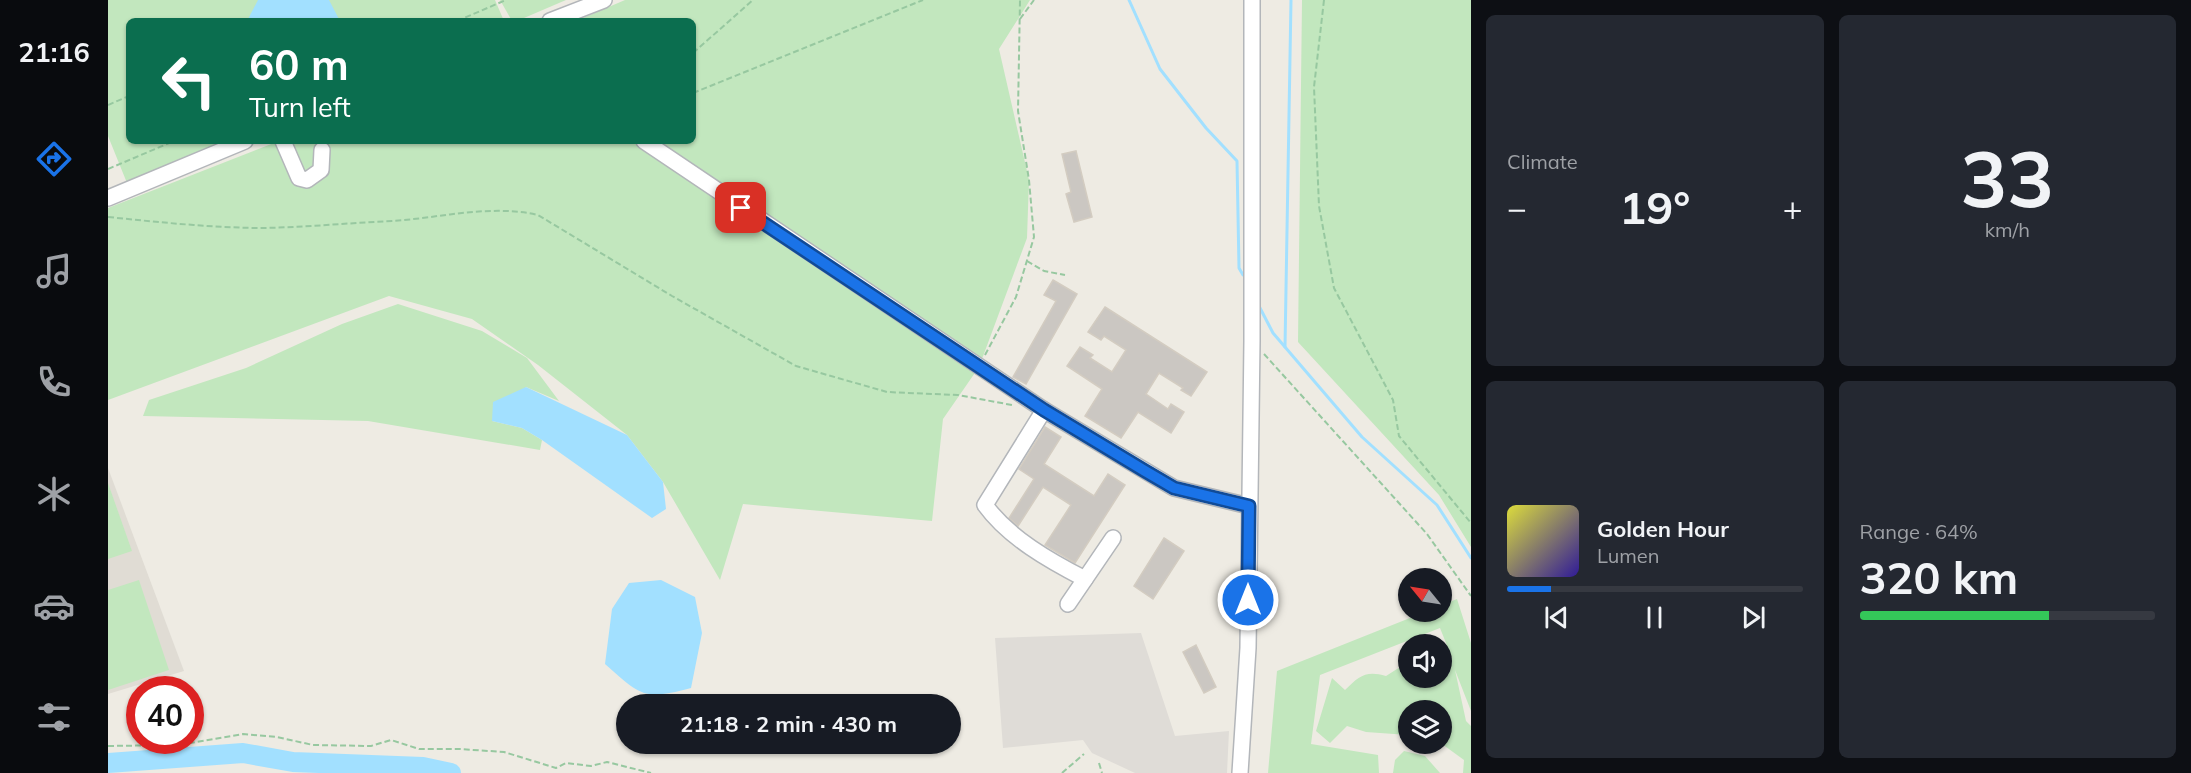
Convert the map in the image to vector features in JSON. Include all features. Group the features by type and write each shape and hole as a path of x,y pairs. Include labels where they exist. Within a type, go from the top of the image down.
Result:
{"street":[{"path":"558,18 604,0"},
{"path":"1240,773 1248,648 1252,341 1252,0"},
{"path":"108,198 238,144"},
{"path":"283,144 299,178 307,180 321,170 322,150"},
{"path":"648,144 1044,410 1174,488 1249,506"},
{"path":"1044,410 985,505 998,523 1039,552 1085,579"},
{"path":"1068,604 1113,538"}],"path":[{"path":"464,18 506,0"},
{"path":"696,50 753,0"},
{"path":"696,92 922,0"},
{"path":"979,367 1016,297 1034,237 1029,180 1018,111 1020,0"},
{"path":"1019,19 1034,0"},
{"path":"1324,0 1314,87 1319,206 1334,288 1393,400 1399,436 1471,523"},
{"path":"108,105 126,97"},
{"path":"108,169 167,144"},
{"path":"108,217 256,228 406,220 471,212 519,210 538,215 672,296 796,366 887,392 958,395 1022,406"},
{"path":"1027,261 1044,271 1065,274"},
{"path":"1252,341 1427,534 1471,596"},
{"path":"108,746 178,745 243,734 277,737 313,745 371,746 391,740 419,749 459,748 504,752 556,768 566,763 591,766 607,762 651,773"},
{"path":"1062,773 1084,754"},
{"path":"1099,763 1101,773"}],"shaded area":[{"path":"108,468 184,671 167,676 126,676 126,689 108,694"},
{"path":"1141,633 1175,736 1229,731 1227,773 1135,773 1092,753 1083,740 1003,748 995,638"}],"green space":[{"path":"108,0 495,0 503,18 126,18 126,144 224,144 127,183 108,136"},
{"path":"500,0 566,0 524,18 510,18"},
{"path":"625,0 1030,0 999,49 1029,180 1027,238 979,367 943,419 932,521 743,504 720,580 663,482 627,435 538,365 472,319 389,296 108,400 108,208 271,144 696,144 696,18 583,18"},
{"path":"1302,0 1471,0 1471,547 1439,495 1298,342"},
{"path":"398,304 482,331 527,358 559,401 526,387 492,421 522,428 542,440 540,450 368,421 143,416 149,400 246,368 342,324"},
{"path":"108,483 132,551 108,559"},
{"path":"139,580 169,670 151,676 126,676 126,684 108,690 108,590"},
{"path":"1457,599 1471,643 1471,711 1455,670 1466,721 1471,726 1471,773 1463,773 1464,760 1452,751 1452,700 1398,700 1398,734 1366,732 1347,726 1330,743 1316,731 1332,678 1345,690 1363,676 1373,674 1386,676 1398,668 1398,688 1452,688 1452,634 1442,634 1440,628 1425,634 1398,634 1398,644 1320,675 1311,744 1378,755 1379,773 1268,773 1277,671 1400,622 1452,622 1452,601"},
{"path":"1401,754 1425,756 1440,773 1393,773 1395,760"}],"water":[{"path":"258,0 329,0 338,18 249,18"},
{"path":"526,387 627,435 663,482 666,509 652,518 542,440 522,428 492,421 493,402"},
{"path":"661,580 695,597 702,633 691,688 662,694 643,692 626,683 605,664 612,609 629,583"}],"building":[{"path":"1076,151 1092,217 1074,222 1066,194 1071,192 1062,154"},
{"path":"1053,280 1077,294 1026,384 1013,377 1056,301 1044,295"},
{"path":"1105,307 1207,372 1191,396 1181,390 1183,388 1159,373 1146,394 1168,409 1171,404 1184,412 1171,433 1138,412 1121,438 1085,416 1102,389 1067,366 1080,347 1093,355 1090,358 1112,372 1126,350 1104,336 1101,340 1088,332"},
{"path":"1045,427 1061,437 1044,464 1094,496 1108,474 1125,485 1075,563 1045,545 1071,505 1043,487 1018,526 1009,518 1034,479 1019,469"},
{"path":"1164,538 1184,551 1153,599 1134,586"},
{"path":"1196,645 1216,687 1204,693 1183,652"}],"waterway":[{"path":"1129,0 1160,69 1206,128 1237,161 1239,268 1243,275"},
{"path":"1285,347 1291,0"},
{"path":"1259,306 1273,333 1362,437 1437,505 1471,558"},
{"path":"108,763 243,753 293,762 423,767 451,773"}],"route":[{"path":"741,208 1044,410 1145,471 1174,488 1249,506 1248,600"}]}
